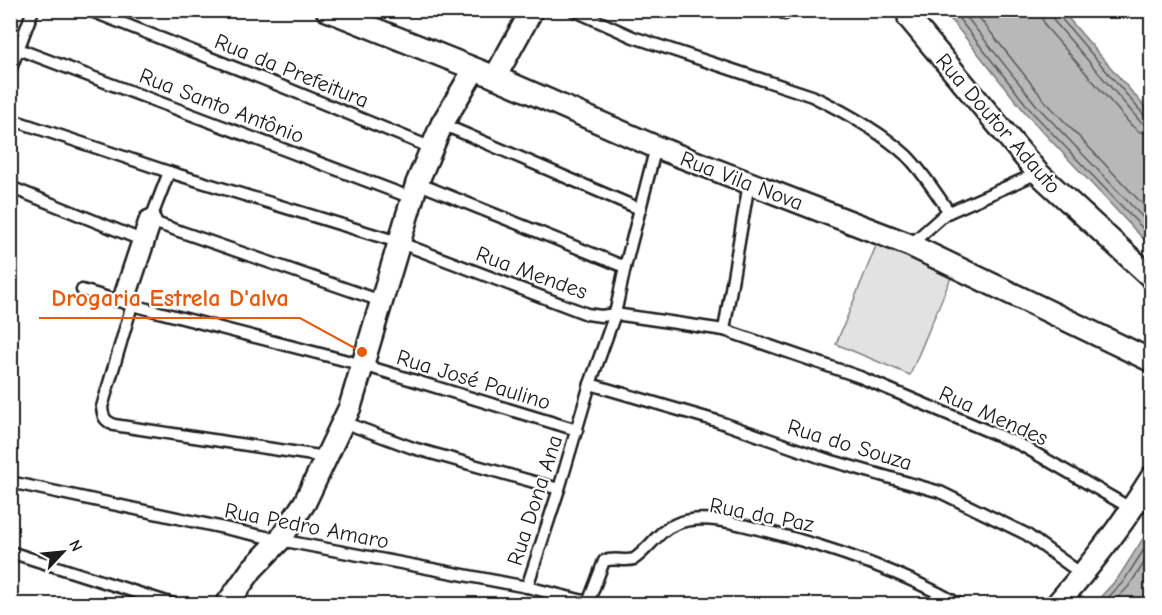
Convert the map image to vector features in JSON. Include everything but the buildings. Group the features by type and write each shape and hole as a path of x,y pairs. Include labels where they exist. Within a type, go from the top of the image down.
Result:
{"street":[{"name":"Rua Vila Nova","path":"327,10 495,77 656,147 910,245 1152,361"},
{"path":"495,77 532,10"},
{"name":"Rua Doutor Adauto","path":"907,13 1038,173 1152,278"},
{"path":"227,604 252,569 280,540 305,502 350,408 415,191 442,124 474,70"},
{"path":"129,299 147,231"},
{"path":"1057,604 1083,575 1132,509 1152,477"}],"lane":[{"path":"10,71 33,10"},
{"name":"Rua da Prefeitura","path":"89,10 432,148"},
{"path":"573,10 633,37 812,96 838,109 868,127 907,156 949,212"},
{"name":"Rua Santo Antônio","path":"18,49 625,267"},
{"name":"Rua Mendes","path":"10,119 169,172 398,242 568,308 594,315 615,314 724,330 860,377 1021,445 1132,509"},
{"path":"442,124 640,209"},
{"name":"Rua Dona Ana","path":"527,587 590,384 615,314 656,147"},
{"path":"147,231 169,172"},
{"path":"910,245 949,212 1038,173"},
{"path":"724,330 749,183"},
{"path":"10,187 147,231 381,301"},
{"name":"Rua José Paulino","path":"82,290 129,299 363,365 577,430"},
{"path":"129,299 102,407 103,416 107,422 114,425 326,457"},
{"name":"Rua do Souza","path":"590,384 717,421 825,459 940,492 1026,534 1083,575"},
{"path":"343,422 413,448 559,489"},
{"name":"Rua Pedro Amaro","path":"10,482 280,540 527,587 592,604"},
{"name":"Rua da Paz","path":"592,604 604,561 615,558 628,561 634,559 674,524 701,521 738,524 820,544 928,586 959,604"},
{"path":"10,552 173,604"}],"shaded area":[{"path":"880,236 955,268 910,375 836,344"}],"water":[{"path":"944,11 1062,11 1151,114 1151,247 1028,116"},
{"path":"1151,526 1151,604 1094,604 1118,578"}],"place":[{"name":"Drogaria Estrela D'alva","path":"362,352"}]}
